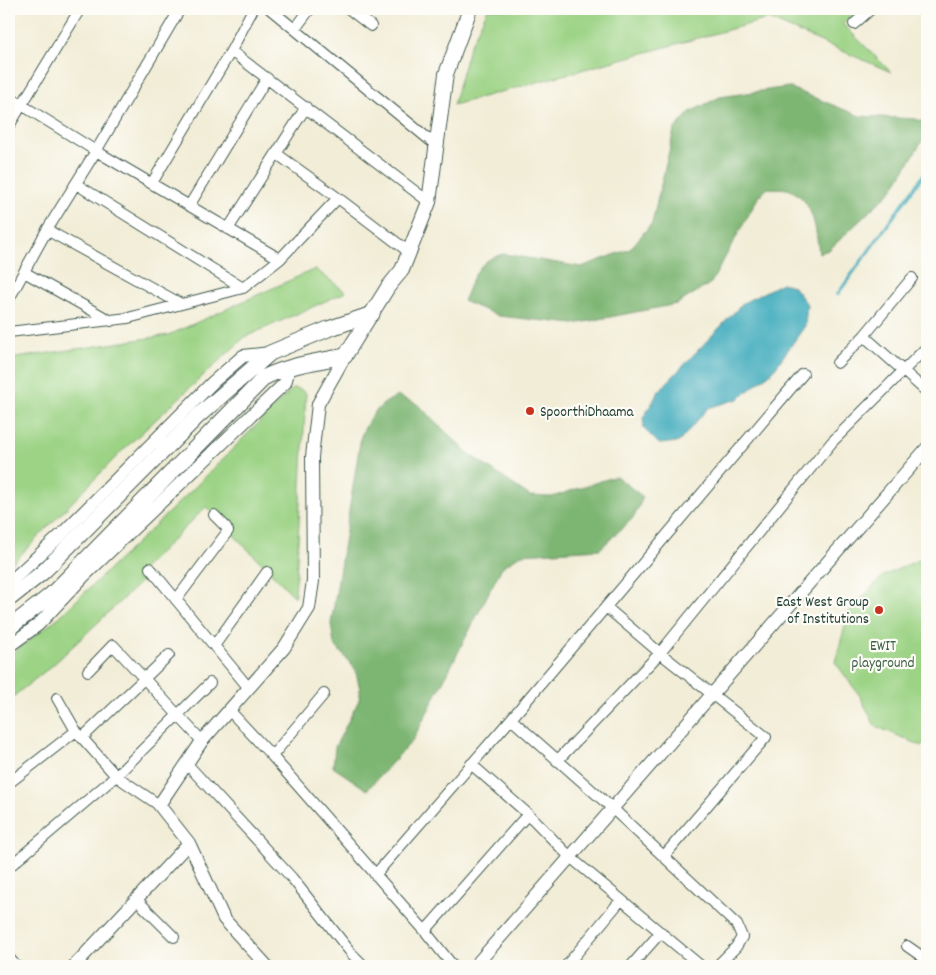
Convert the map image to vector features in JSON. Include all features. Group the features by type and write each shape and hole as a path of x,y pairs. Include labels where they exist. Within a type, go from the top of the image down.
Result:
{"main road":[{"path":"9,628 51,595 265,377 279,370 289,369 308,362 345,356 388,287 402,270 429,202 446,74 470,9"},
{"path":"9,599 43,572 198,416 270,352 372,314"}],"street":[{"path":"9,126 80,9"},
{"path":"152,183 232,51 253,9"},
{"path":"270,9 437,146"},
{"path":"295,30 310,9"},
{"path":"349,9 371,26"},
{"path":"854,24 870,9"},
{"path":"9,298 175,12"},
{"path":"232,51 429,202"},
{"path":"189,206 267,78"},
{"path":"9,96 96,151 280,259"},
{"path":"228,230 306,107"},
{"path":"277,154 409,252"},
{"path":"76,184 243,288"},
{"path":"9,332 128,318 243,288 280,259 338,198"},
{"path":"47,230 181,304"},
{"path":"24,272 111,321"},
{"path":"837,363 864,336 912,278"},
{"path":"864,336 927,392"},
{"path":"557,761 660,653 832,442 927,347"},
{"path":"9,583 61,535 213,382 243,356 270,352"},
{"path":"159,805 202,741 284,648 309,608 314,581 312,457 318,404 345,356"},
{"path":"9,646 38,625 84,576 286,383 289,369"},
{"path":"375,875 511,719 803,374"},
{"path":"476,966 927,448"},
{"path":"176,600 226,536 228,531 226,527 214,515"},
{"path":"150,568 248,687"},
{"path":"214,646 267,572"},
{"path":"606,607 766,738 664,856"},
{"path":"88,671 113,645 202,741"},
{"path":"9,783 79,734 144,679 169,655"},
{"path":"9,866 116,776 210,683"},
{"path":"272,756 324,694"},
{"path":"57,698 79,734 116,776 159,805 189,843 224,919 267,966"},
{"path":"229,710 272,756 425,931 453,966"},
{"path":"511,719 612,808 737,925 742,937 736,947 717,966"},
{"path":"187,764 292,878 352,954 364,966"},
{"path":"471,764 528,814 570,857 701,966"},
{"path":"425,931 528,814"},
{"path":"74,966 189,843"},
{"path":"136,899 174,937"},
{"path":"566,966 621,900"},
{"path":"632,966 661,932"},
{"path":"907,946 927,960"},
{"path":"9,958 16,966"}],"green space":[{"path":"488,9 859,9 843,24 891,72 768,19 453,105 469,48"},
{"path":"788,87 860,116 916,119 926,123 927,133 893,189 829,250 819,253 813,218 805,202 787,189 768,188 759,196 711,283 677,304 574,324 499,316 463,301 473,278 482,265 488,260 504,254 581,267 630,249 652,223 674,130 690,112 720,97"},
{"path":"315,269 346,292 245,337 122,451 9,567 9,359 169,335"},
{"path":"293,388 306,393 295,597 206,507 141,571 145,578 54,664 9,700 9,656 59,617 191,491"},
{"path":"398,396 417,404 470,455 530,496 552,497 616,476 643,497 634,517 600,549 522,554 502,567 413,740 367,790 333,767 335,747 359,700 360,689 355,669 334,644 331,624 361,436 379,407"},
{"name":"EWIT playground","path":"927,556 927,739 922,746 875,726 860,696 835,662 849,612 883,576"}],"water":[{"path":"782,283 793,286 807,304 805,326 773,371 738,399 708,408 679,442 659,444 644,429 643,418 659,391 743,303"}],"waterway":[{"path":"837,295 927,170"}],"place":[{"name":"SpoorthiDhaama","path":"530,411"},
{"name":"East West Group of Institutions","path":"879,610"}]}
